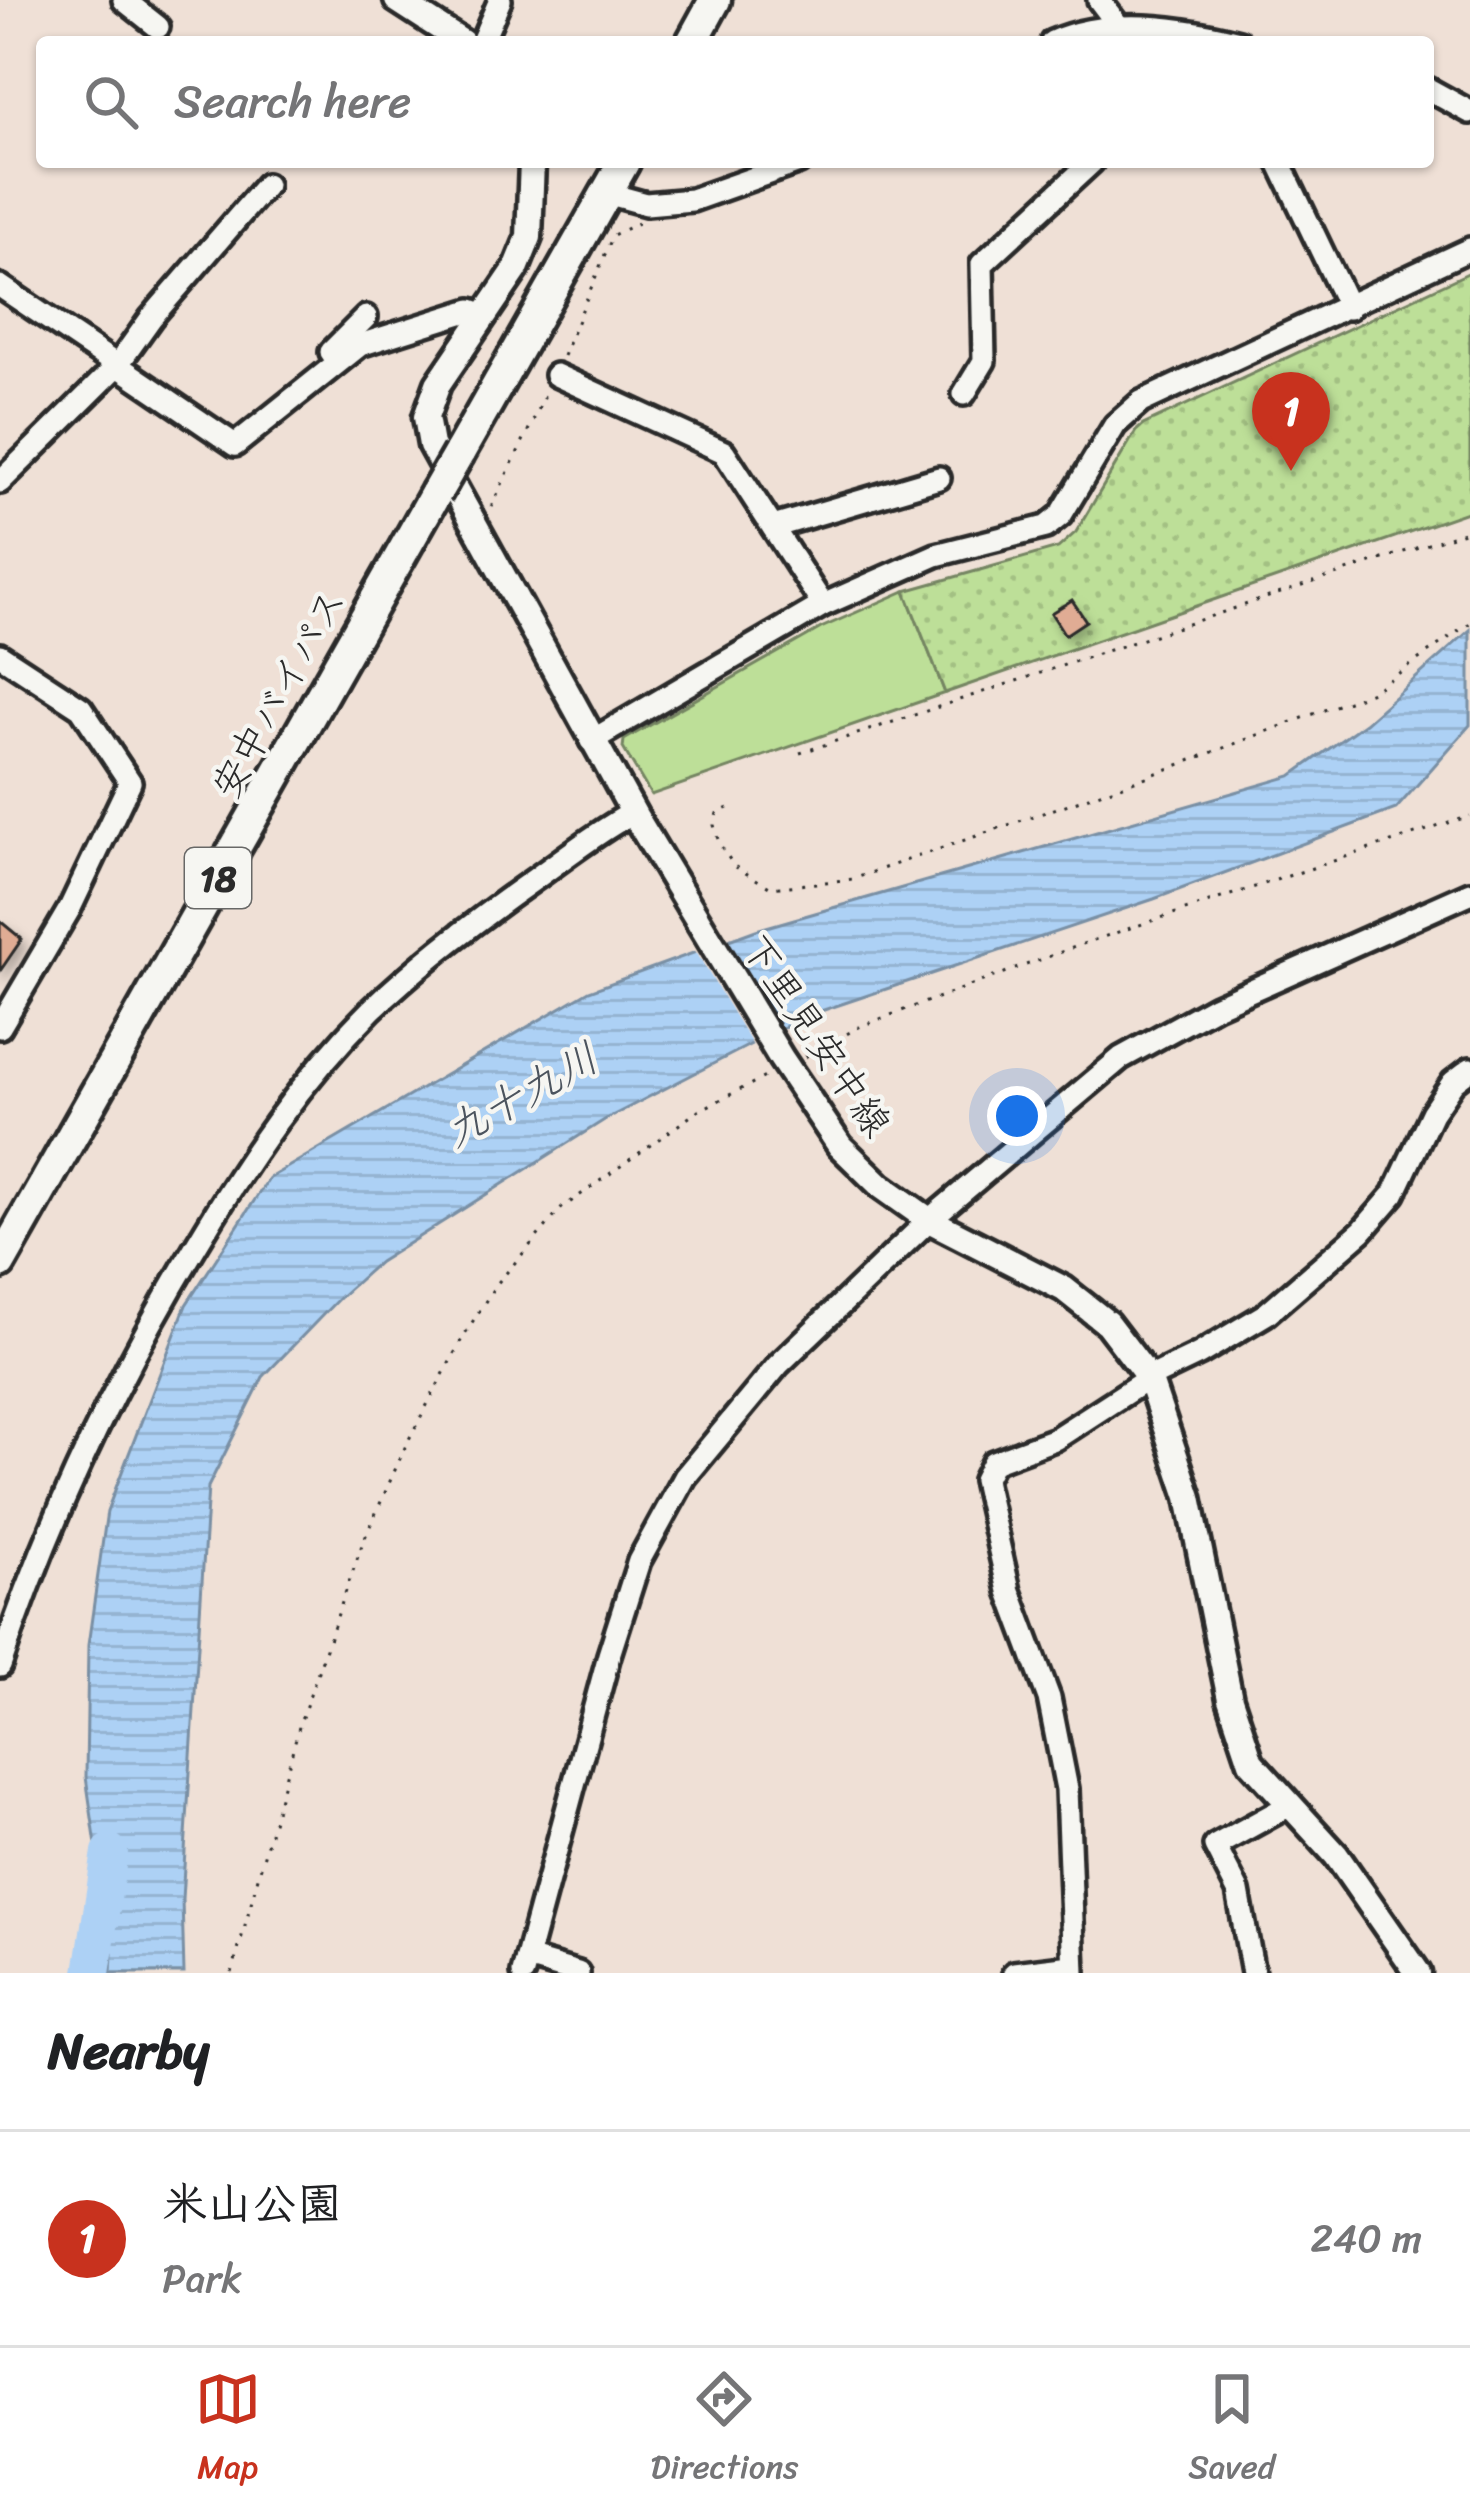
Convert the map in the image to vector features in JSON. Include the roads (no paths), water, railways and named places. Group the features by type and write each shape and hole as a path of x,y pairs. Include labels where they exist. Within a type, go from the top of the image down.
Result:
{"highway":[{"path":"695,36 716,0"},
{"name":"安中バイパス","path":"0,1264 621,168"}],"main road":[{"path":"397,0 453,36"},
{"name":"下里見安中線","path":"532,168 529,238 516,269 438,384 426,417 431,445 591,741 784,1064 840,1146 881,1186 929,1220 1064,1289 1107,1323 1149,1378 1189,1497 1237,1720 1251,1762 1336,1855 1418,1973"}],"street":[{"path":"124,0 158,27"},
{"path":"485,36 500,0"},
{"path":"1099,0 1130,32"},
{"path":"1065,36 1081,29 1178,36"},
{"path":"1434,92 1470,112"},
{"path":"606,193 646,204 692,200 782,168"},
{"path":"964,394 984,361 982,264 1086,168"},
{"path":"1282,168 1349,308"},
{"path":"0,482 8,459 116,367 151,318 266,185"},
{"path":"591,741 824,605 936,555 1046,527 1060,515 1115,424 1141,402 1470,249"},
{"path":"0,286 235,446 360,344 471,310 485,315"},
{"path":"328,370 329,353 366,316"},
{"path":"556,375 724,452 824,605"},
{"path":"773,527 939,478"},
{"path":"0,655 82,708 130,782 70,908 0,1027"},
{"path":"0,1666 70,1484 118,1381 238,1174 286,1106 370,1012 466,927 635,816"},
{"path":"578,1973 525,1965 639,1561 685,1477 778,1365 929,1220 1121,1058 1216,1006 1470,893"},
{"path":"1014,1973 1073,1969 1066,1789 1049,1698 1010,1591 984,1480 993,1462 1055,1439 1149,1378 1267,1314 1362,1231 1394,1194 1442,1097 1470,1069"},
{"path":"1253,1973 1238,1892 1215,1846 1288,1806"}],"water":[{"path":"1470,630 1470,725 1396,809 1154,899 806,1016 606,1119 379,1262 341,1296 263,1377 208,1487 182,1899 184,1973 111,1973 86,1777 88,1645 107,1511 186,1305 269,1178 589,991 756,930 1291,776 1365,723"}],"waterway":[{"name":"九十九川","path":"92,1973 110,1852"}],"place":[{"name":"米山公園","path":"1291,471"}]}
